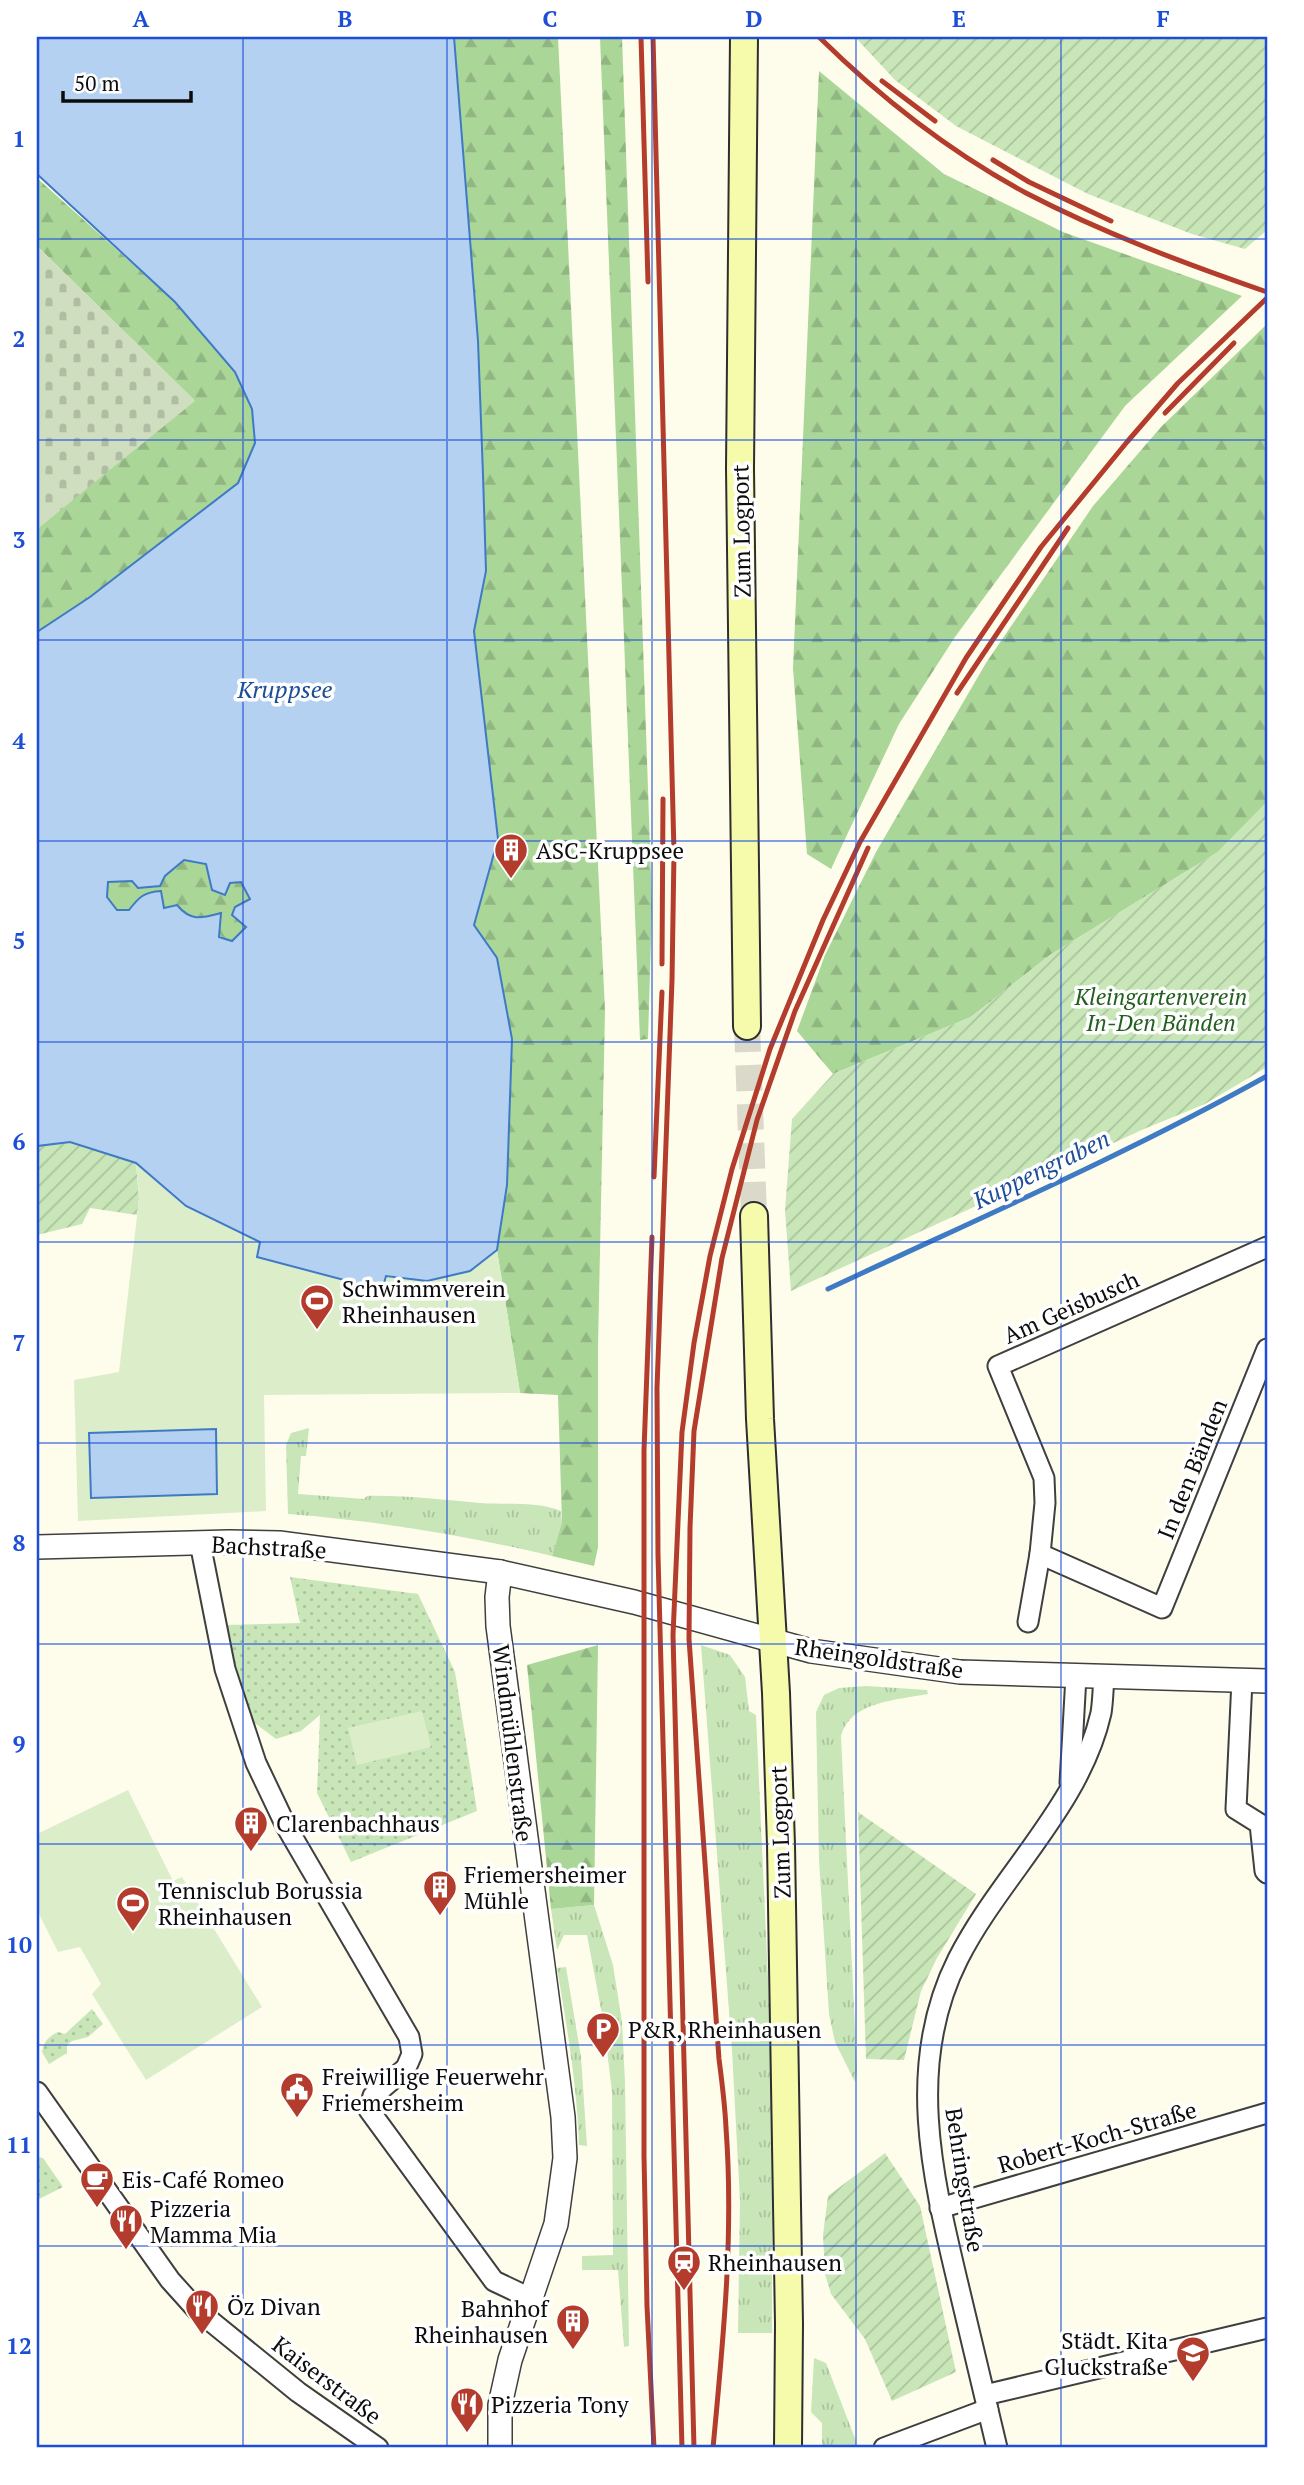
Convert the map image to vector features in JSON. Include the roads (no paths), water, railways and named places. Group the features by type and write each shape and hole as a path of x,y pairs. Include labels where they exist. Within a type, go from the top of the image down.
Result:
{"main road":[{"name":"Zum Logport","path":"744,37 740,470 747,1026"},
{"name":"Zum Logport","path":"754,1216 760,1419 776,1693 781,1845 789,2324 788,2448"}],"street":[{"name":"Am Geisbusch","path":"1028,1622 1040,1553 1045,1503 1044,1478 998,1366 1267,1247"},
{"name":"In den Bänden","path":"1040,1553 1162,1608 1267,1349"},
{"path":"200,1543 225,1669 256,1763 286,1826 409,2037 412,2054 406,2068 373,2096 369,2110 494,2281 532,2300"},
{"name":"Bachstraße","path":"37,1547 279,1543 500,1572"},
{"name":"Rheingoldstraße","path":"500,1572 634,1602 811,1651 960,1672 1267,1681"},
{"name":"Windmühlenstraße","path":"500,1572 498,1626 563,2117 565,2158 556,2224 510,2360 500,2404 500,2448"},
{"name":"Behringstraße","path":"1070,1785 1076,1676"},
{"name":"Behringstraße","path":"997,2448 940,2208 927,2118 927,2064 945,1988 970,1938 1049,1822 1088,1752 1101,1712 1104,1676"},
{"path":"1242,1680 1236,1809 1260,1824 1267,1873"},
{"name":"Kaiserstraße","path":"37,2092 170,2280 197,2310 369,2446"},
{"name":"Robert-Koch-Straße","path":"940,2208 1267,2113"},
{"path":"884,2448 986,2402 1267,2328"}],"water":[{"name":"Kruppsee","path":"37,37 454,37 478,341 483,475 486,571 474,631 498,839 474,925 497,958 512,1039 507,1185 497,1250 470,1271 427,1281 386,1276 382,1290 257,1257 260,1242 186,1206 136,1163 70,1142 37,1146 37,632 90,597 238,483 255,443 252,409 235,372 175,302 37,174","holes":["184,860 206,864 212,890 225,895 230,883 241,882 250,899 235,907 232,915 246,927 232,941 219,937 221,913 197,917 187,914 177,905 164,908 161,891 142,896 129,910 117,910 107,897 108,882 132,881 138,888 160,886 165,876"]},
{"path":"216,1429 217,1494 91,1498 89,1433"}],"waterway":[{"name":"Kuppengraben","path":"828,1289 1104,1160 1267,1076"}],"tunnel":[{"path":"747,1026 754,1216"}],"railway":[{"path":"641,37 648,282"},
{"path":"653,37 674,852 657,1388 658,1555 682,2448"},
{"path":"819,37 866,81 917,122 970,160 1026,193 1115,235 1267,292"},
{"path":"882,81 935,121"},
{"path":"993,160 1029,182 1111,221"},
{"path":"694,2448 673,1635 682,1432 694,1343 710,1256 732,1169 770,1049 823,920 860,842 966,658 1041,547 1127,442 1178,383 1267,298"},
{"path":"1165,413 1234,343"},
{"path":"957,693 1068,528"},
{"path":"662,964 663,799"},
{"path":"713,2448 726,2288 729,2208 725,2111 689,1639 694,1431 722,1258 757,1120 795,1011 868,848"},
{"path":"654,1177 662,992"},
{"path":"652,1237 644,1450 644,2156 647,2306 654,2448"}],"place":[{"name":"ASC-Kruppsee","path":"511,880"},
{"name":"Schwimmverein Rheinhausen","path":"317,1331"},
{"name":"Clarenbachhaus","path":"251,1853"},
{"name":"Friemersheimer Mühle","path":"440,1917"},
{"name":"Tennisclub Borussia Rheinhausen","path":"133,1933"},
{"name":"P&R, Rheinhausen","path":"603,2059"},
{"name":"Freiwillige Feuerwehr Friemersheim","path":"297,2119"},
{"name":"Eis-Café Romeo","path":"97,2209"},
{"name":"Pizzeria Mamma Mia","path":"126,2251"},
{"name":"Rheinhausen","path":"684,2292"},
{"name":"Öz Divan","path":"202,2336"},
{"name":"Bahnhof Rheinhausen","path":"573,2351"},
{"name":"Städt. Kita Gluckstraße","path":"1193,2383"},
{"name":"Pizzeria Tony","path":"467,2434"}],"park label":[{"name":"Kleingartenverein In-Den Bänden","path":"1161,1009"}]}
